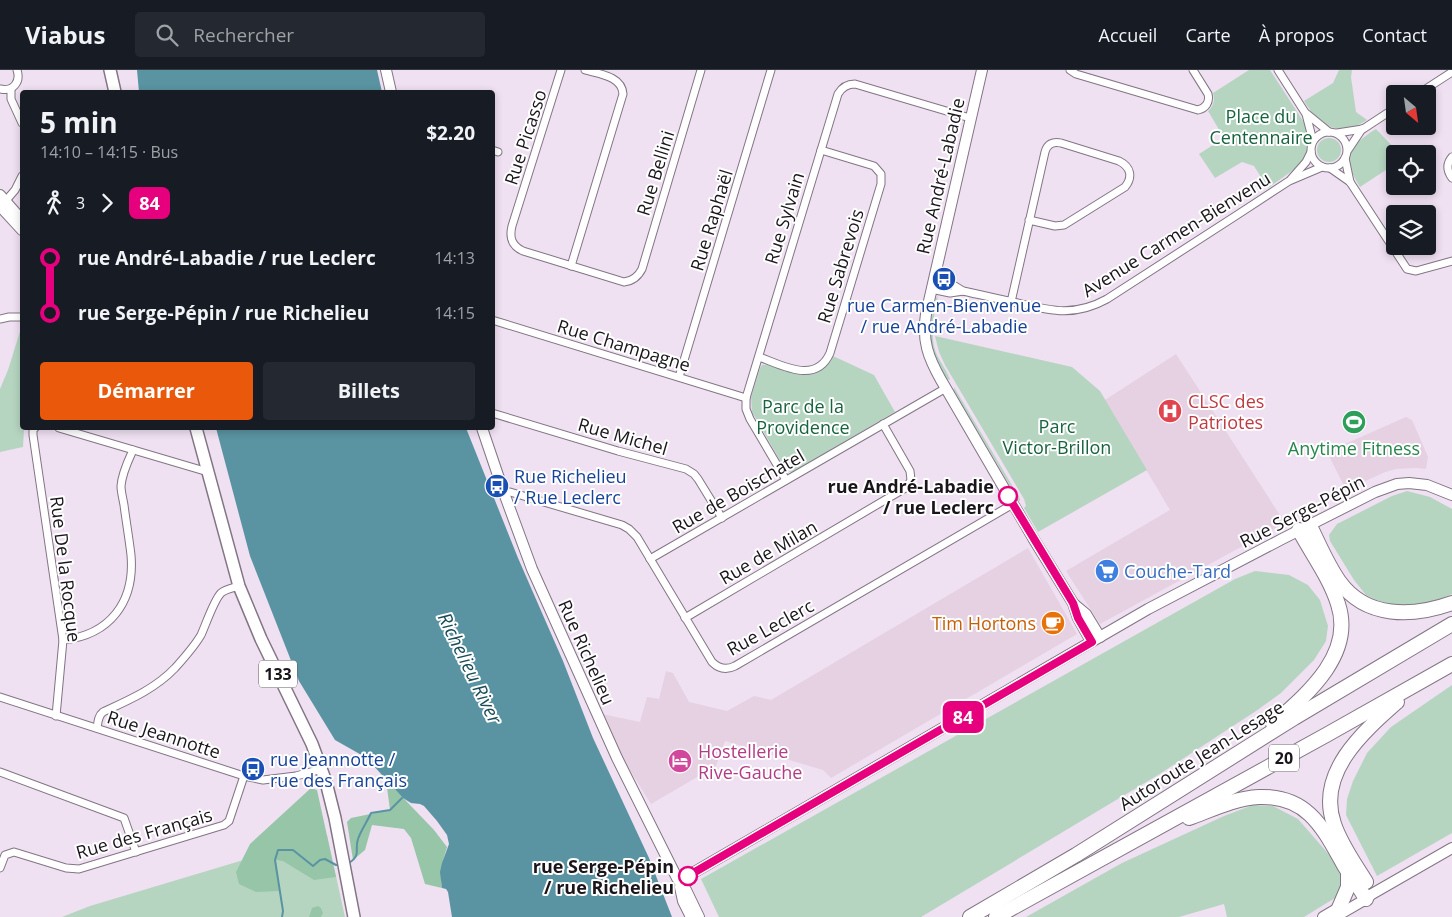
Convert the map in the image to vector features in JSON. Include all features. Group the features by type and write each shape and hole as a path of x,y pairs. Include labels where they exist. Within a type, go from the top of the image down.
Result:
{"highway":[{"path":"1305,528 1347,590 1367,604 1387,611 1410,613 1452,603"},
{"path":"1238,753 1292,707 1313,686 1331,662 1338,646 1341,622 1338,604 1305,528"},
{"name":"Autoroute Jean-Lesage","path":"970,917 1106,837 1238,753 1452,624"},
{"name":"Autoroute Jean-Lesage","path":"996,917 1452,664"},
{"path":"1367,896 1334,824 1330,802 1332,785 1339,766 1358,740 1378,719 1419,683"},
{"path":"1148,832 1239,801 1259,797 1277,799 1294,804 1314,817 1324,830 1348,872 1367,896"},
{"path":"1337,912 1348,887 1348,872"}],"main road":[{"path":"110,70 115,90"},
{"name":"133","path":"197,430 239,586 261,639 308,735 322,769 333,809 354,917"}],"street":[{"path":"0,89 11,89 18,82 17,70"},
{"path":"386,70 391,90"},
{"name":"Rue Picasso","path":"561,70 510,234 512,241 524,251 571,266"},
{"path":"571,266 622,98 622,87 615,79 585,70"},
{"name":"Rue Bellini","path":"571,266 620,281 631,280 638,276 642,269 701,70"},
{"name":"Rue Raphaël","path":"680,378 771,70"},
{"name":"Rue André-Labadie","path":"982,70 932,284 924,324 925,343 930,360 1013,504 1073,603 1078,618 1096,639"},
{"path":"1070,70 1076,74 1193,110 1200,110 1206,106 1209,96 1193,70"},
{"path":"1278,70 1306,114 1313,141 1311,152 1315,162 1322,167 1330,168 1339,165 1363,129 1386,114"},
{"path":"1431,85 1449,72"},
{"name":"Rue Sylvain","path":"746,398 820,150 838,94 842,88 848,85 858,85 970,118"},
{"path":"11,89 11,99 20,119"},
{"path":"1306,114 1328,132"},
{"path":"1313,141 1320,134 1328,132 1337,133 1363,129"},
{"path":"1337,133 1345,141 1348,150"},
{"path":"1011,302 1029,220 1044,152 1046,148 1050,144 1060,143 1122,162 1128,168 1130,177 1125,187 1064,225 1055,226 1029,220"},
{"name":"Rue Sabrevois","path":"759,357 803,371 817,368 826,360 830,353 878,193 882,178 876,168 820,150"},
{"name":"Avenue Carmen-Bienvenu","path":"1289,181 1306,162 1311,152"},
{"path":"1452,157 1448,166 1452,178"},
{"path":"1345,158 1350,182 1407,269 1416,272 1452,262"},
{"name":"Avenue Carmen-Bienvenu","path":"932,284 950,292 963,291 1045,310 1061,312 1092,306 1107,299 1289,181 1322,167"},
{"path":"1330,168 1350,182"},
{"path":"1,204 14,190 20,180"},
{"path":"1,204 20,218"},
{"path":"1,204 20,228"},
{"path":"0,319 20,317"},
{"name":"Rue Champagne","path":"495,321 746,398"},
{"name":"Rue de Boischatel","path":"650,559 946,388"},
{"path":"746,398 746,409 750,419 786,480"},
{"name":"Rue Michel","path":"495,414 618,451 686,469 698,479 722,518"},
{"name":"Rue de Milan","path":"685,618 907,487 911,480 910,471 883,424"},
{"name":"Rue De la Rocque","path":"33,430 63,640 56,716"},
{"path":"66,430 208,472"},
{"name":"Rue Richelieu","path":"483,430 532,569 607,737 679,882 683,901 691,917"},
{"path":"63,640 78,639 102,626 112,619 125,598 129,586 131,556 121,488 122,476 133,450"},
{"name":"Rue Serge-Pépin","path":"679,882 1166,598 1375,492 1398,484 1422,484 1438,488 1452,495"},
{"name":"Rue Leclerc","path":"504,493 510,492 627,528 635,535 712,662 721,668 731,668 1013,504"},
{"path":"97,728 100,714 147,691 163,680 175,668 200,636 219,596 226,590 239,586"},
{"name":"Rue Jeannotte","path":"0,697 244,776 263,780 296,776 322,769"},
{"path":"0,772 124,818 136,852"},
{"name":"Rue des Français","path":"0,868 5,855 14,852 73,870 79,869 227,824 244,776"},
{"path":"1323,917 1337,912 1367,896 1452,848"},
{"name":"Rue Richelieu","path":"679,882 686,890 699,917"}],"shaded area":[{"path":"1176,354 1285,523 1100,624 1066,571 1170,510 1105,400"},
{"path":"1406,417 1412,420 1428,457 1426,469 1396,469 1346,490 1327,452"},
{"path":"1028,548 1077,634 831,778 823,770 725,741 716,766 651,804 621,756 602,714 640,722 647,697 659,699 666,671 673,673 689,702 727,711 754,696 771,700"}],"green space":[{"name":"Place du Centennaire","path":"1249,70 1270,70 1305,124 1309,136 1306,156 1299,166 1268,188 1254,166 1242,162 1215,178 1199,154 1224,138 1208,111 1214,103 1213,93"},
{"name":"Place du Centennaire","path":"1339,70 1352,70 1351,77 1356,112 1367,120 1353,128 1343,130 1323,123 1314,116 1304,101 1333,83"},
{"path":"1376,129 1391,145 1386,145 1386,170 1360,187 1354,177 1350,160 1354,147"},
{"path":"1329,138 1338,141 1341,150 1338,159 1329,162 1320,159 1317,150 1320,141"},
{"path":"938,296 933,326 933,341 937,355 950,380 947,379 936,358 931,340 931,321"},
{"path":"20,331 20,430 24,430 23,447 0,452 0,389"},
{"name":"Parc Victor-Brillon","path":"935,336 1072,367 1100,391 1147,470 1038,532 1024,508 1026,506 1024,499 945,365"},
{"name":"Parc de la Providence","path":"833,356 874,375 895,412 792,472 786,471 752,412 751,397 760,368 762,365 768,365 794,373 815,373 827,364"},
{"path":"954,387 1020,499 1020,501 954,391"},
{"path":"1407,491 1430,497 1452,509 1452,594 1409,608 1385,604 1366,595 1354,580 1330,541 1329,535 1337,524 1392,496"},
{"path":"1255,571 1289,575 1308,585 1320,600 1328,626 1326,641 1314,660 1281,693 1158,775 921,917 719,917 701,879 1235,579"},
{"path":"1452,685 1452,833 1377,876 1346,815 1347,799 1353,781 1367,753 1391,727"},
{"path":"386,780 434,830 447,847 442,867 442,888 425,884 411,838 404,829 372,825 365,850 353,860 347,822 351,818 390,810"},
{"path":"311,788 317,790 336,877 314,880 283,861 276,860 280,891 256,892 239,884 236,872 250,844"},
{"path":"1253,805 1273,806 1298,819 1344,874 1342,889 1335,898 1304,917 1227,917 1224,904 1179,917 1026,917 1122,863 1224,816"},
{"path":"327,835 345,917 62,917 90,906"},
{"path":"318,906 323,913 321,917 309,917 312,908"}],"water":[{"path":"137,70 377,70 382,90 139,90"},
{"name":"Richelieu River","path":"217,430 467,430 593,738 649,858 672,917 452,917 448,892 442,888 440,872 449,844 447,835 424,806 411,803 403,798 365,757 335,740 299,681 250,556"}],"waterway":[{"path":"349,863 357,854 358,839 371,813 390,810 402,798"},
{"path":"282,917 283,911 275,860 278,850 293,850 313,866 320,860 325,859 340,865"}],"bus line":[{"name":"84","path":"688,876 1092,642 1061,582 1008,496"}],"place":[{"name":"rue Carmen-Bienvenue / rue André-Labadie","path":"944,279"},
{"name":"CLSC des Patriotes","path":"1170,411"},
{"name":"Anytime Fitness","path":"1354,422"},
{"name":"Rue Richelieu / Rue Leclerc","path":"497,486"},
{"name":"rue André-Labadie / rue Leclerc","path":"1008,496"},
{"name":"Couche-Tard","path":"1107,571"},
{"name":"Tim Hortons","path":"1053,623"},
{"name":"Hostellerie Rive-Gauche","path":"680,761"},
{"name":"rue Jeannotte / rue des Français","path":"253,769"},
{"name":"rue Serge-Pépin / rue Richelieu","path":"688,876"}]}
